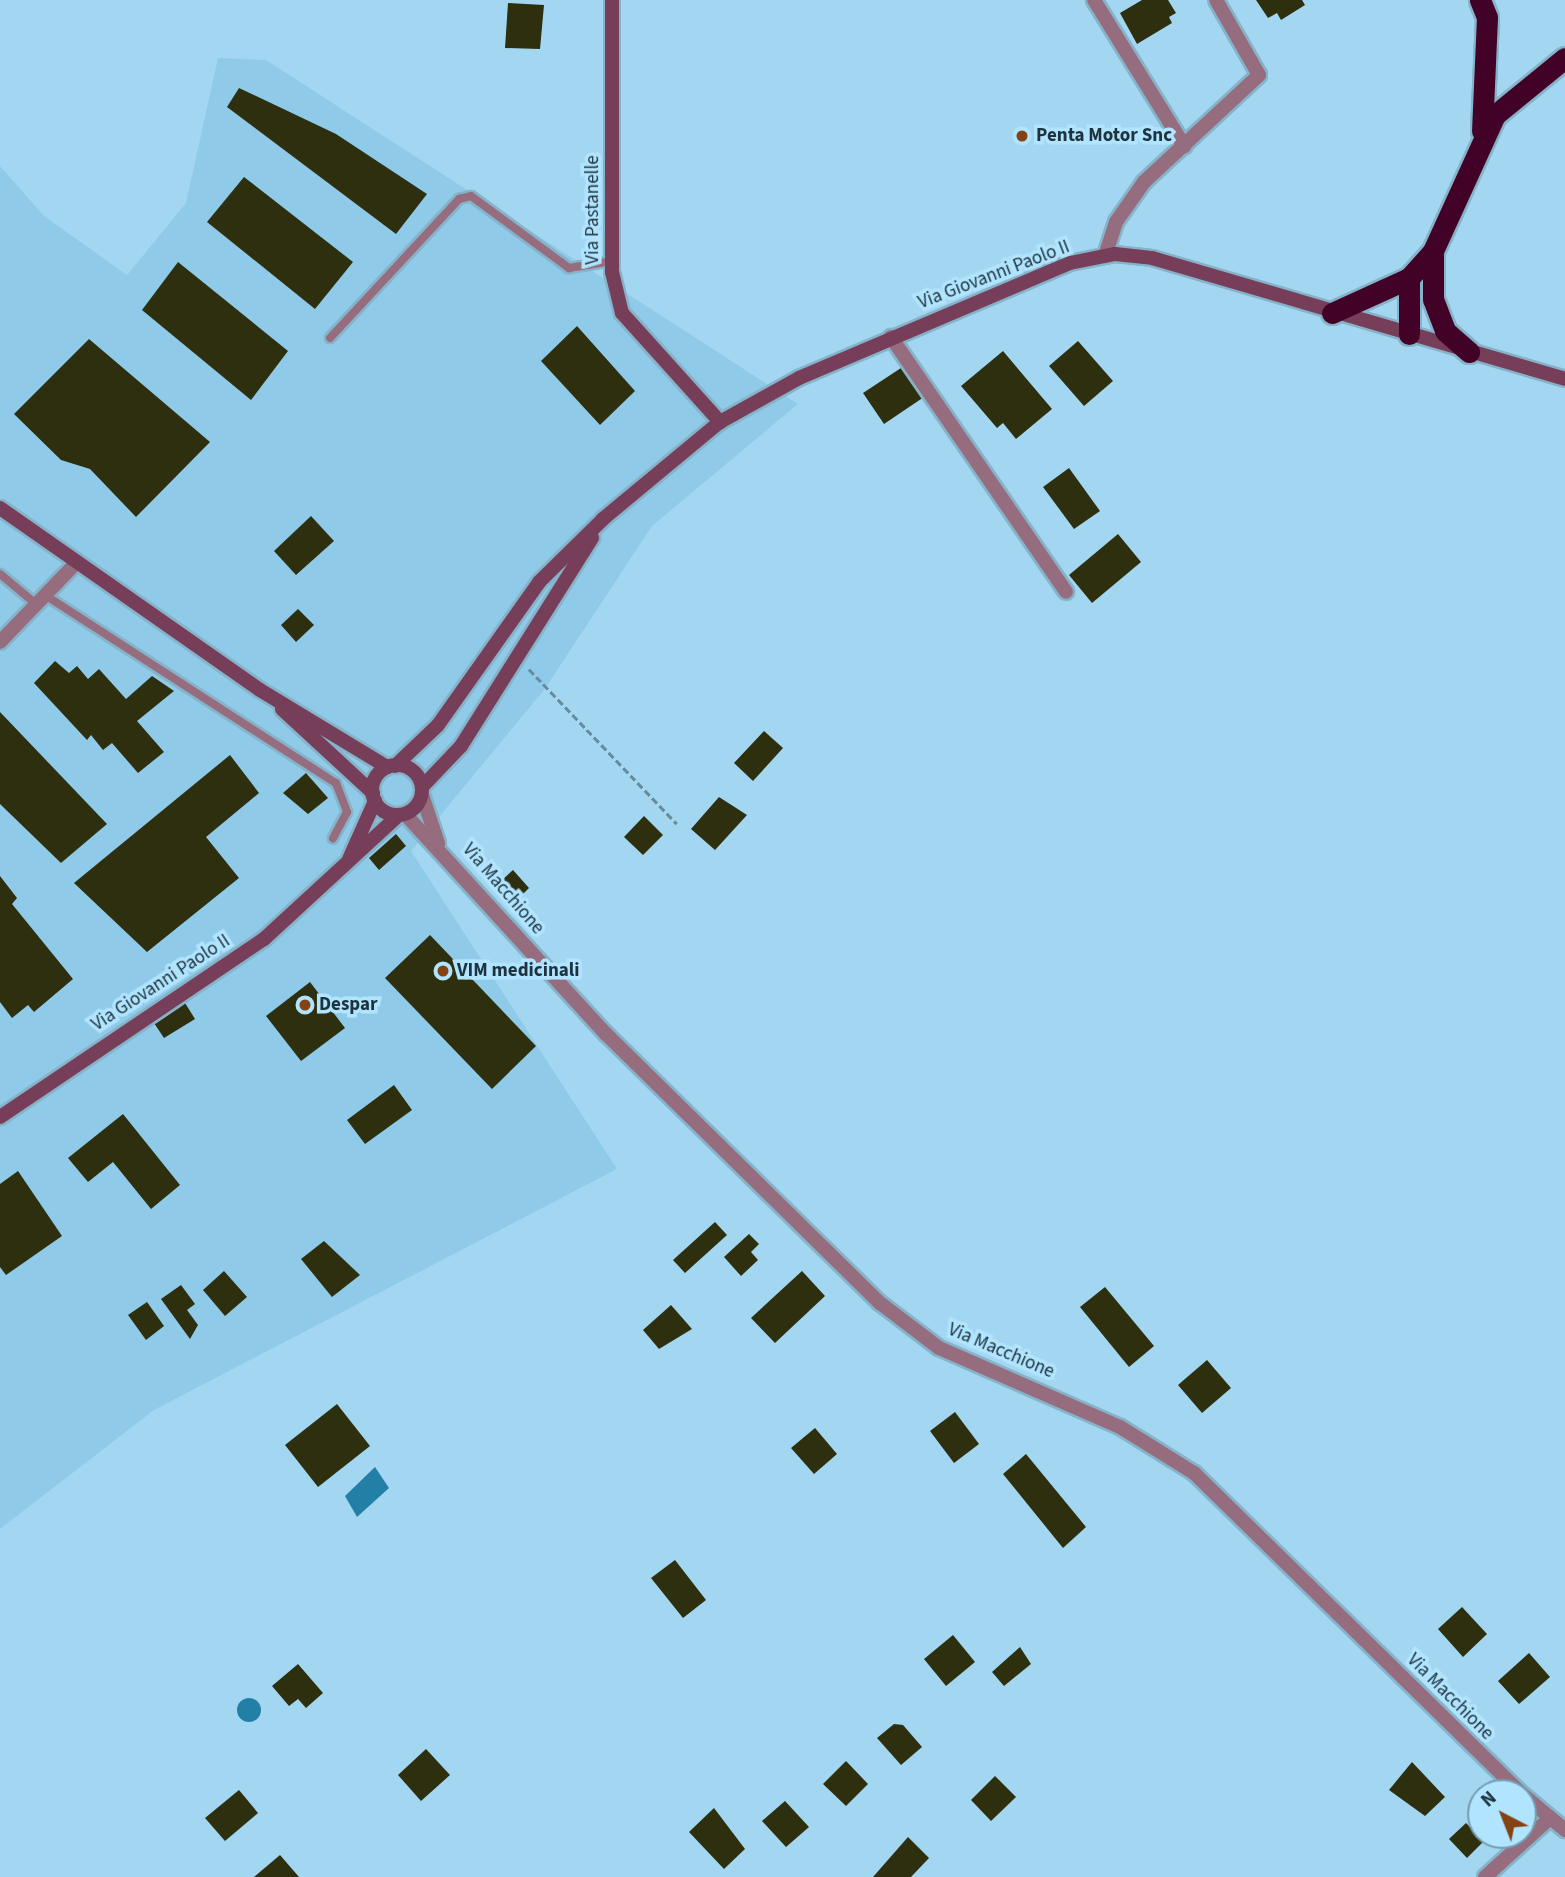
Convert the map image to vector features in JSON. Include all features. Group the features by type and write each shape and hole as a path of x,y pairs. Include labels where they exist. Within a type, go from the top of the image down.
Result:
{"highway":[{"path":"1480,0 1487,17 1481,136"},
{"path":"1332,313 1409,278 1433,251 1481,136 1508,99 1565,58"},
{"path":"1433,251 1433,289 1446,331 1469,352"},
{"path":"1409,278 1409,334"},
{"path":"1409,334 1433,289"}],"street":[{"name":"Via Pastanelle","path":"612,0 612,261 622,313 720,422"},
{"path":"1094,0 1184,146"},
{"path":"1105,256 1116,222 1137,192 1259,75 1216,0"},
{"name":"Via Giovanni Paolo II","path":"339,875 391,766 438,725 540,581 603,519 720,422 891,337 1032,277 1105,256 1152,258 1332,313 1565,379"},
{"path":"891,337 1066,593"},
{"path":"0,508 260,690 391,766 409,768 422,791"},
{"name":"Via Giovanni Paolo II","path":"0,1116 264,939 339,875 402,814 461,746 519,660 603,519"},
{"path":"0,642 77,562"},
{"path":"260,690 374,797 402,814"},
{"name":"Via Macchione","path":"422,791 439,845"},
{"name":"Via Macchione","path":"402,814 439,845 606,1034 880,1303 939,1348 1120,1427 1194,1473 1507,1779"},
{"name":"Via Macchione","path":"1537,1807 1565,1830"},
{"path":"1485,1877 1550,1818"}],"lane":[{"path":"330,338 458,199 471,196 569,268 612,261"},
{"path":"0,574 336,783 347,812 333,838"}],"path":[{"path":"519,660 677,824"}],"shaded area":[{"path":"218,58 266,60 798,404 652,526 544,690 411,851 617,1169 154,1410 0,1529 0,166 44,216 127,275 186,203"},
{"path":"375,1467 389,1488 357,1517 345,1496"},
{"path":"249,1698 258,1701 261,1710 258,1719 249,1722 240,1719 237,1710 240,1701"}],"building":[{"path":"1142,0 1168,0 1176,13 1169,17 1172,23 1137,44 1120,13"},
{"path":"1256,0 1302,0 1305,5 1281,20 1277,13 1268,18"},
{"path":"508,3 544,5 540,49 505,48"},
{"path":"239,88 336,134 427,194 396,234 227,107"},
{"path":"244,177 353,262 315,309 207,222"},
{"path":"178,262 288,351 251,400 142,310"},
{"path":"577,326 635,391 600,425 541,361"},
{"path":"89,339 210,442 136,517 90,469 61,460 14,414"},
{"path":"1078,341 1113,381 1084,406 1049,366"},
{"path":"1003,351 1052,409 1016,439 1003,423 997,428 961,386"},
{"path":"904,366 924,397 884,424 863,393"},
{"path":"1069,468 1100,511 1074,529 1043,487"},
{"path":"311,516 334,541 296,575 274,551"},
{"path":"1118,534 1141,562 1092,603 1069,575"},
{"path":"298,609 314,625 296,642 281,625"},
{"path":"55,661 69,673 77,666 88,679 99,669 126,699 152,676 174,691 137,721 164,752 138,773 112,743 103,750 91,735 87,740 34,683"},
{"path":"0,712 107,824 61,863 0,804"},
{"path":"764,731 783,748 753,781 734,763"},
{"path":"230,755 259,793 206,837 239,878 147,952 74,883"},
{"path":"306,773 328,798 308,814 283,793"},
{"path":"719,797 747,815 715,850 691,829"},
{"path":"644,816 663,835 643,855 624,837"},
{"path":"396,834 406,846 379,870 369,858"},
{"path":"513,870 529,888 517,900 500,882"},
{"path":"0,876 17,898 12,904 73,979 34,1012 28,1005 12,1018 0,1002"},
{"path":"430,935 536,1046 492,1089 385,978"},
{"path":"310,982 345,1028 301,1061 266,1016"},
{"path":"185,1003 195,1019 164,1038 154,1023"},
{"path":"394,1085 412,1110 365,1144 347,1120"},
{"path":"123,1114 180,1185 151,1209 113,1162 88,1182 68,1158"},
{"path":"18,1171 62,1236 6,1275 0,1267 0,1184"},
{"path":"715,1222 727,1235 685,1273 673,1260"},
{"path":"749,1234 759,1244 751,1252 758,1260 741,1276 724,1257"},
{"path":"324,1241 360,1275 332,1297 301,1259"},
{"path":"224,1271 247,1297 225,1316 203,1290"},
{"path":"802,1271 825,1296 775,1343 751,1318"},
{"path":"181,1285 195,1304 187,1310 198,1325 190,1339 161,1299"},
{"path":"1105,1287 1154,1346 1129,1367 1080,1307"},
{"path":"147,1302 164,1326 146,1340 128,1315"},
{"path":"671,1305 692,1329 659,1349 643,1330"},
{"path":"1207,1360 1231,1388 1202,1413 1178,1385"},
{"path":"337,1404 370,1446 318,1487 285,1445"},
{"path":"955,1412 979,1444 954,1463 930,1431"},
{"path":"815,1428 837,1454 814,1474 791,1448"},
{"path":"1026,1454 1086,1527 1063,1548 1003,1474"},
{"path":"675,1560 706,1600 683,1618 651,1578"},
{"path":"1462,1607 1487,1634 1463,1657 1438,1629"},
{"path":"953,1635 975,1662 946,1686 924,1659"},
{"path":"1020,1647 1031,1664 1004,1686 992,1672"},
{"path":"1529,1653 1550,1677 1519,1704 1498,1681"},
{"path":"298,1664 323,1693 306,1708 298,1699 289,1706 272,1686"},
{"path":"894,1724 903,1725 922,1747 901,1765 877,1738"},
{"path":"426,1749 450,1775 421,1801 398,1775"},
{"path":"846,1761 868,1784 846,1806 823,1784"},
{"path":"1412,1762 1445,1797 1425,1816 1389,1790"},
{"path":"995,1776 1016,1797 991,1821 971,1800"},
{"path":"239,1790 258,1813 225,1841 205,1818"},
{"path":"785,1801 809,1827 786,1847 762,1821"},
{"path":"714,1808 745,1849 724,1869 689,1832"},
{"path":"1466,1823 1467,1849 1476,1849 1467,1858 1449,1839"},
{"path":"908,1837 929,1858 911,1877 873,1877"},
{"path":"280,1855 299,1877 254,1877"}],"place":[{"name":"Penta Motor Snc","path":"1022,136"},
{"name":"VIM medicinali","path":"443,971"},
{"name":"Despar","path":"305,1005"}]}
